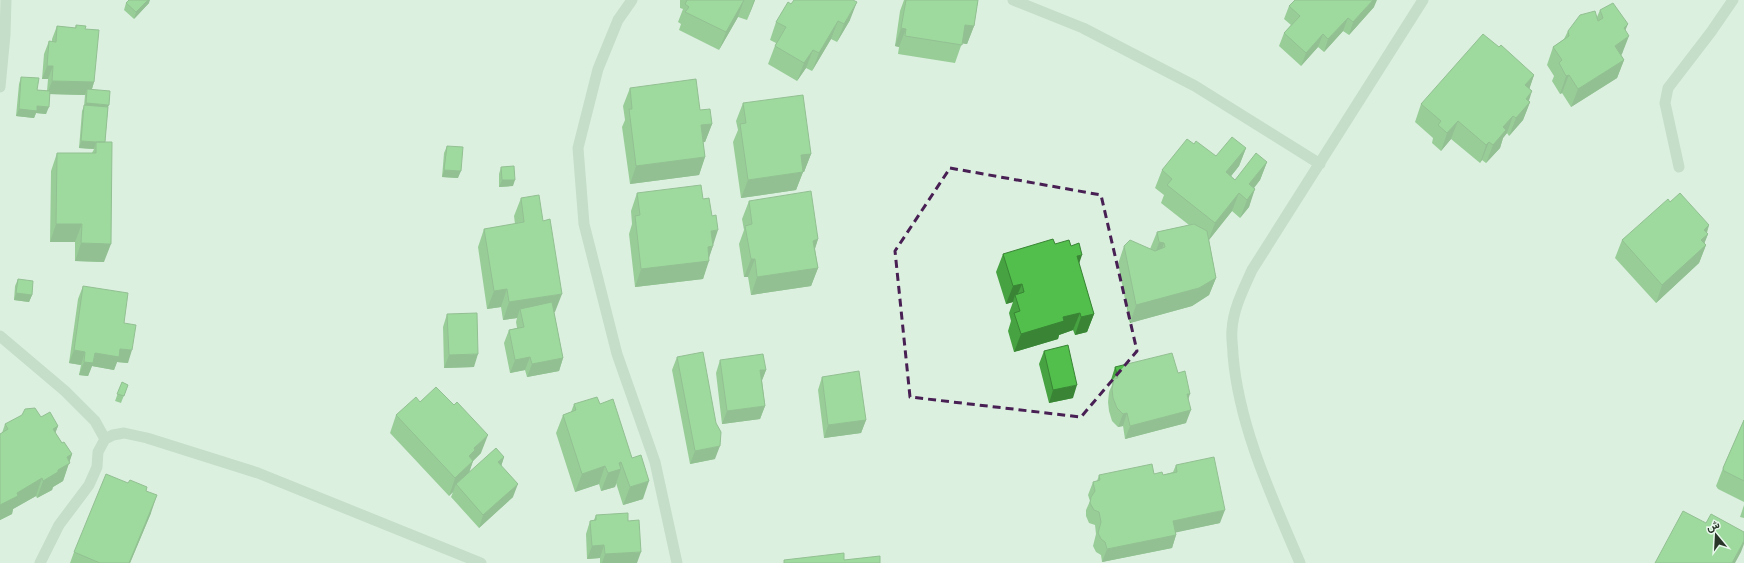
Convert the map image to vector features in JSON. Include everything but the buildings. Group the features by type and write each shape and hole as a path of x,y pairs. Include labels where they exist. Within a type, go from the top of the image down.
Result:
{"street":[{"path":"0,86 5,35 6,0"},
{"path":"632,0 618,20 598,69 578,148 584,217 617,354 655,462 677,563"},
{"path":"1013,0 1083,28 1195,86 1320,164"},
{"path":"1300,563 1263,472 1244,419 1235,372 1232,330 1239,300 1252,270 1423,0"},
{"path":"1679,167 1665,104 1668,88 1711,32 1733,0"},
{"path":"0,336 66,391 95,421 105,439"},
{"path":"40,563 59,525 89,485 97,467 98,452 105,439 113,435 124,433 147,438 258,474 481,563"}],"highlighted area":[{"path":"950,168 1101,195 1137,351 1081,417 910,397 895,251"}]}
